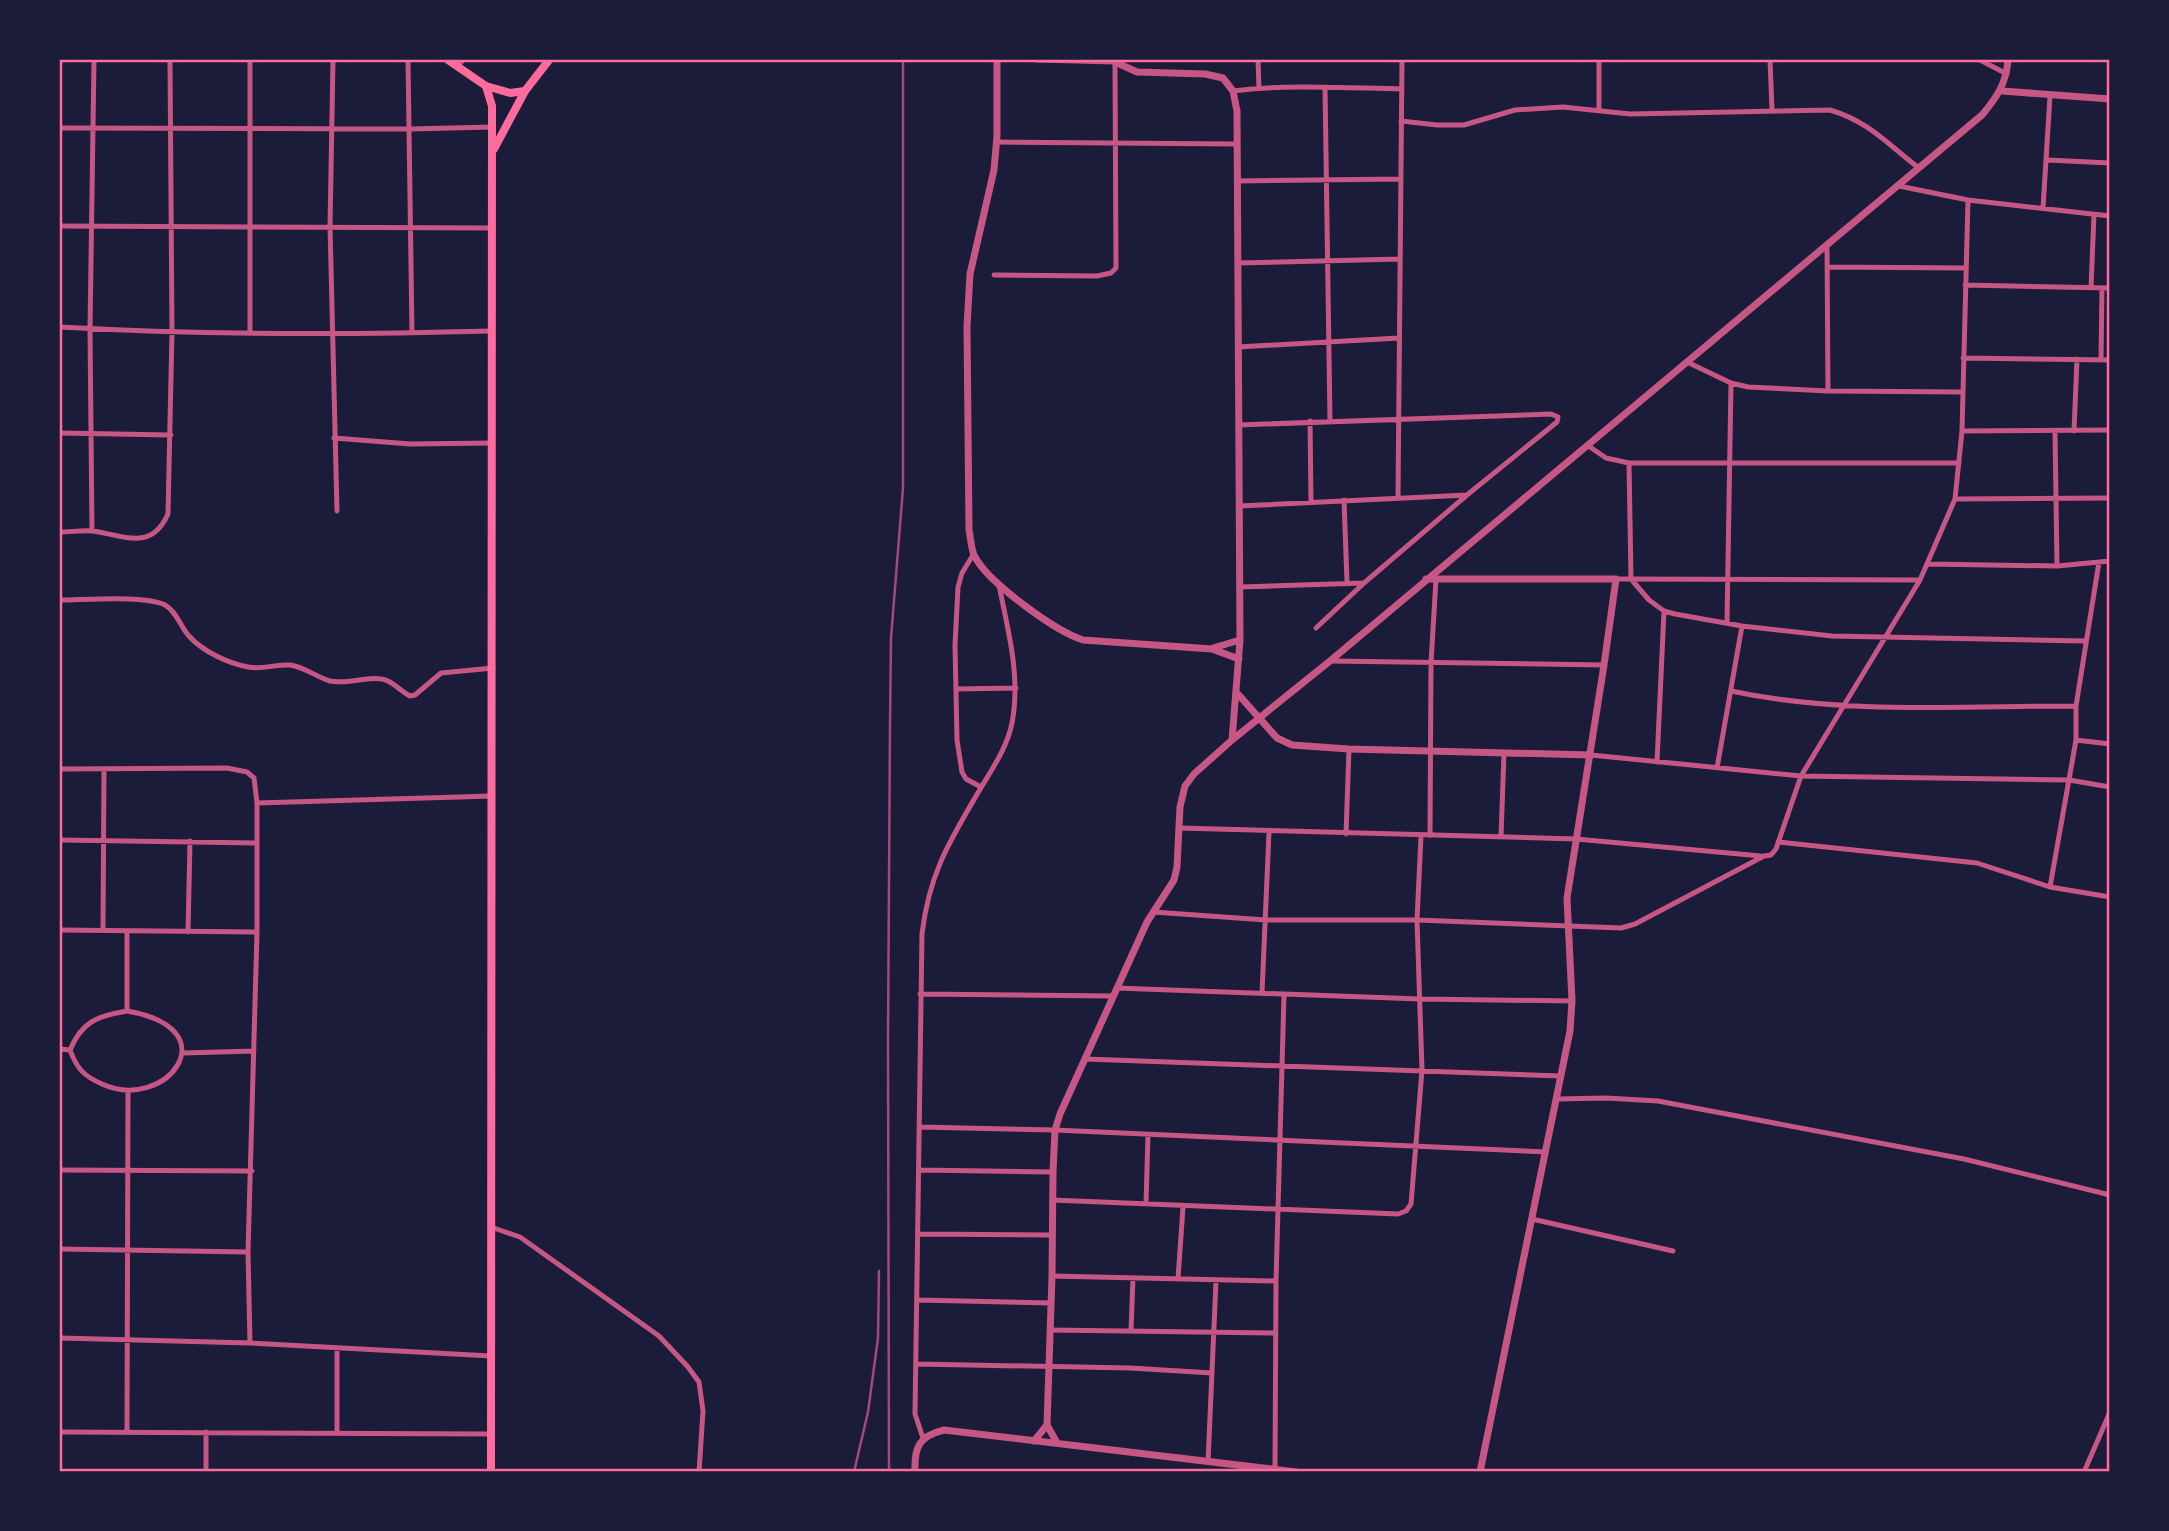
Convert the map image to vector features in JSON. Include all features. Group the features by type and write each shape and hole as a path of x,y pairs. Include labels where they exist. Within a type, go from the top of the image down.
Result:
{"main road":[{"path":"448,60 460,63 486,86 510,93 525,91"},
{"path":"493,150 525,91 549,60"},
{"path":"486,86 492,106 493,150 491,1472"}],"street":[{"path":"92,531 90,329 94,60"},
{"path":"60,532 92,531 127,539 142,537 160,529 169,514 172,332 170,60"},
{"path":"250,60 250,333"},
{"path":"333,60 330,226 337,511"},
{"path":"408,60 412,333"},
{"path":"997,60 996,142 989,201 970,274 967,327 969,530 973,555 999,585 1069,635 1083,640 1212,649 1239,659"},
{"path":"1036,60 1114,61 1137,72 1205,74 1223,78 1233,91 1237,111 1240,640 1232,740"},
{"path":"1258,60 1259,88"},
{"path":"1398,498 1402,60"},
{"path":"1599,60 1599,109"},
{"path":"1770,60 1772,110"},
{"path":"1980,60 2007,74"},
{"path":"1057,1443 1047,1425 1055,1130 1114,992 1153,912 1174,880 1180,807 1185,786 1206,762 1232,740 1982,116 2002,91 2008,60"},
{"path":"994,275 1097,276 1111,273 1116,268 1114,61"},
{"path":"1233,91 1325,87 1402,89"},
{"path":"1325,87 1330,421"},
{"path":"2002,91 2109,99"},
{"path":"2043,208 2050,96"},
{"path":"1401,121 1464,125 1515,110 1563,107 1630,114 1830,110 1852,117 1873,130 1919,169"},
{"path":"60,128 492,127"},
{"path":"996,142 1237,144"},
{"path":"2047,160 2109,163"},
{"path":"1237,181 1401,179"},
{"path":"1899,186 1968,200 2109,216"},
{"path":"1178,828 1576,839 1770,855 1778,842 1801,776 1920,580 1955,499 1962,431 1968,200"},
{"path":"2091,288 2094,214"},
{"path":"60,226 493,228"},
{"path":"1827,246 1828,391"},
{"path":"1237,263 1400,259"},
{"path":"1828,267 1965,268"},
{"path":"1965,285 2106,288 2101,360"},
{"path":"60,327 250,333 491,331"},
{"path":"1238,346 1399,338"},
{"path":"1964,358 2109,360"},
{"path":"2074,431 2077,359"},
{"path":"1687,362 1731,383 1748,387 1828,391 1963,392"},
{"path":"1727,623 1731,383"},
{"path":"1238,425 1551,414 1559,417 1557,422 1466,495 1364,583 1316,628"},
{"path":"1310,421 1311,502"},
{"path":"1962,431 2109,430"},
{"path":"2055,431 2057,566"},
{"path":"60,433 171,435"},
{"path":"334,438 410,444 493,443"},
{"path":"1587,445 1606,458 1629,463 1959,463"},
{"path":"1629,463 1631,579 1649,600 1664,611 1742,626 1832,636 2085,641"},
{"path":"1239,506 1466,495"},
{"path":"1955,499 2109,498"},
{"path":"1344,500 1347,582"},
{"path":"973,555 962,573 958,587 956,689 959,761 966,779 981,787"},
{"path":"2050,887 2076,740 2076,706 2099,562"},
{"path":"1927,564 2057,566 2109,562"},
{"path":"1426,579 1920,580"},
{"path":"1430,836 1431,663 1436,579"},
{"path":"1480,1472 1570,1031 1573,1001 1567,898 1616,579"},
{"path":"1240,587 1364,583"},
{"path":"923,1438 915,1414 922,934 932,881 947,846 1000,756 1011,726 1016,688 1008,625 999,585"},
{"path":"60,600 144,600 159,603 172,611 188,635 201,646 211,653 246,667 290,666 330,681 380,679 388,681 410,696 415,695 441,673 493,668"},
{"path":"1657,762 1664,611"},
{"path":"1717,768 1742,626"},
{"path":"1212,649 1240,640"},
{"path":"1329,662 1604,665"},
{"path":"956,689 1016,688"},
{"path":"1731,691 1799,703 1843,706 2076,706"},
{"path":"1237,693 1283,743 1349,749 1591,755 1801,776 2069,780 2109,787"},
{"path":"2076,740 2109,744"},
{"path":"1346,834 1349,749"},
{"path":"1501,837 1504,753"},
{"path":"60,769 240,770 254,778 257,803 257,932 248,1252 250,1343"},
{"path":"103,930 104,769"},
{"path":"257,803 492,796"},
{"path":"1262,993 1269,832"},
{"path":"1052,1200 1278,1211 1398,1214 1406,1211 1411,1204 1422,1070 1418,920 1421,836"},
{"path":"60,840 256,843"},
{"path":"188,932 190,841"},
{"path":"1778,842 1977,863 2050,887 2109,897"},
{"path":"1153,912 1266,920 1418,920 1621,928 1635,924 1764,856"},
{"path":"60,930 257,932"},
{"path":"127,932 127,1011"},
{"path":"920,994 1262,993 1573,1001"},
{"path":"1275,1468 1276,1281 1284,995"},
{"path":"127,1011 161,1020 175,1029 182,1041 183,1053 168,1078 150,1087 128,1091 108,1087 90,1079 76,1065 70,1050 76,1036 87,1024 104,1015 127,1011"},
{"path":"60,1049 70,1050"},
{"path":"183,1053 254,1051"},
{"path":"1085,1059 1561,1076"},
{"path":"127,1432 128,1091"},
{"path":"1557,1099 1618,1098 1658,1101 1964,1159 2109,1195"},
{"path":"920,1128 1055,1130 1546,1152"},
{"path":"1146,1204 1148,1134"},
{"path":"60,1170 252,1171"},
{"path":"919,1170 1052,1172"},
{"path":"1178,1279 1183,1206"},
{"path":"1532,1219 1673,1251"},
{"path":"491,1227 520,1237 659,1336 688,1367 699,1382 703,1411 699,1472"},
{"path":"919,1234 1052,1235"},
{"path":"60,1249 248,1252"},
{"path":"1052,1276 1276,1281"},
{"path":"1131,1330 1133,1278"},
{"path":"1208,1462 1216,1281"},
{"path":"918,1300 1051,1303"},
{"path":"1050,1330 1276,1333"},
{"path":"60,1338 250,1343 491,1356"},
{"path":"337,1348 337,1432"},
{"path":"917,1364 1212,1373"},
{"path":"2084,1472 2109,1412"},
{"path":"1034,1441 1047,1425"},
{"path":"915,1472 917,1448 923,1438 944,1430 1296,1472"},
{"path":"60,1432 491,1434"},
{"path":"206,1432 206,1472"}],"railway":[{"path":"889,1472 890,725 891,638 903,488 903,60"},
{"path":"854,1472 868,1412 878,1338 879,1271"}]}
